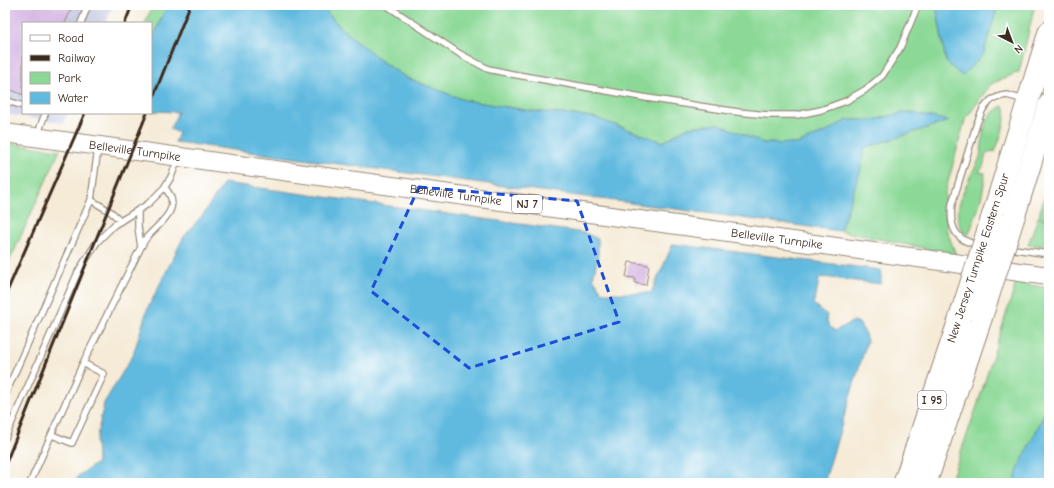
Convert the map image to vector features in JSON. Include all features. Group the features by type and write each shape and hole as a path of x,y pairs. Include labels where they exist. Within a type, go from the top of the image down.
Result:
{"highway":[{"name":"New Jersey Turnpike Eastern Spur","path":"904,483 993,214 1049,32"},
{"name":"New Jersey Turnpike Eastern Spur","path":"926,483 981,319 1049,104"}],"main road":[{"name":"Belleville Turnpike","path":"5,133 1049,276"}],"lane":[{"path":"81,22 88,5"},
{"path":"386,5 460,54 488,69 647,98 738,112 775,115 797,115 821,110 846,101 865,90 882,76 900,48 918,5"},
{"path":"988,246 968,242 960,237 952,224 952,204 977,123 986,104 995,97 1007,95 1028,101"},
{"path":"5,100 22,106"},
{"path":"36,137 45,114"},
{"path":"5,395 91,200 98,146"},
{"path":"5,438 78,272 97,242 114,225 148,204 165,188 172,177 179,157"},
{"path":"30,483 83,363 141,247 147,237 169,214 172,203 170,194 165,188"},
{"path":"91,200 111,212 121,221"},
{"path":"138,210 138,228 141,247"},
{"path":"995,247 1049,254"},
{"path":"52,435 72,443 104,374 83,363"}],"highlighted area":[{"path":"419,187 577,201 619,322 469,368 371,291"}],"shaded area":[{"path":"5,5 113,5 106,22 22,22 22,114 68,114 63,123 5,114"}],"green space":[{"path":"153,5 167,5 152,41 152,22 145,22"},
{"path":"321,5 936,5 946,62 983,55 998,5 1035,5 1019,72 991,84 965,120 945,193 947,231 956,255 840,231 860,172 864,148 948,121 908,112 873,120 847,120 826,132 797,144 763,143 719,124 688,127 663,142 593,117 531,111 464,100 407,78 385,64 342,29"},
{"path":"1002,106 1005,108 1003,130 995,152 992,151 986,154 983,167 979,172 985,173 983,189 977,213 968,236 962,230 959,222 958,215 960,200 979,160 986,124 994,112"},
{"path":"5,143 60,150 5,271"},
{"path":"1049,180 1049,245 1047,247 1040,245 1028,245 1038,217 1046,220 1039,215"},
{"path":"1016,283 1049,288 1049,483 950,483 977,406"}],"water":[{"path":"167,5 321,5 342,29 385,64 407,78 464,100 531,111 593,117 663,142 688,127 719,124 763,143 797,144 826,132 847,120 873,120 908,112 949,121 864,148 860,172 840,231 175,142 179,133 170,129 178,112 152,111 152,41"},
{"path":"936,5 998,5 983,55 962,76 946,62"},
{"path":"224,183 585,233 598,239 598,256 593,278 603,293 651,293 673,244 881,270 881,284 823,277 819,279 816,296 813,303 827,315 827,322 830,326 835,331 854,321 859,323 864,331 867,341 824,483 75,483 78,476 97,463 96,441 104,403 133,355 147,310 183,238 204,213"},
{"path":"1049,404 1049,483 1014,483 1018,469"}],"building":[{"path":"5,5 73,5 65,22 22,22 22,95 5,87"},
{"path":"629,262 649,265 646,285 635,283 635,278 626,277"}],"railway":[{"path":"125,22 132,5"},
{"path":"152,100 190,5"},
{"path":"5,296 85,114"},
{"path":"5,465 147,114"}]}
